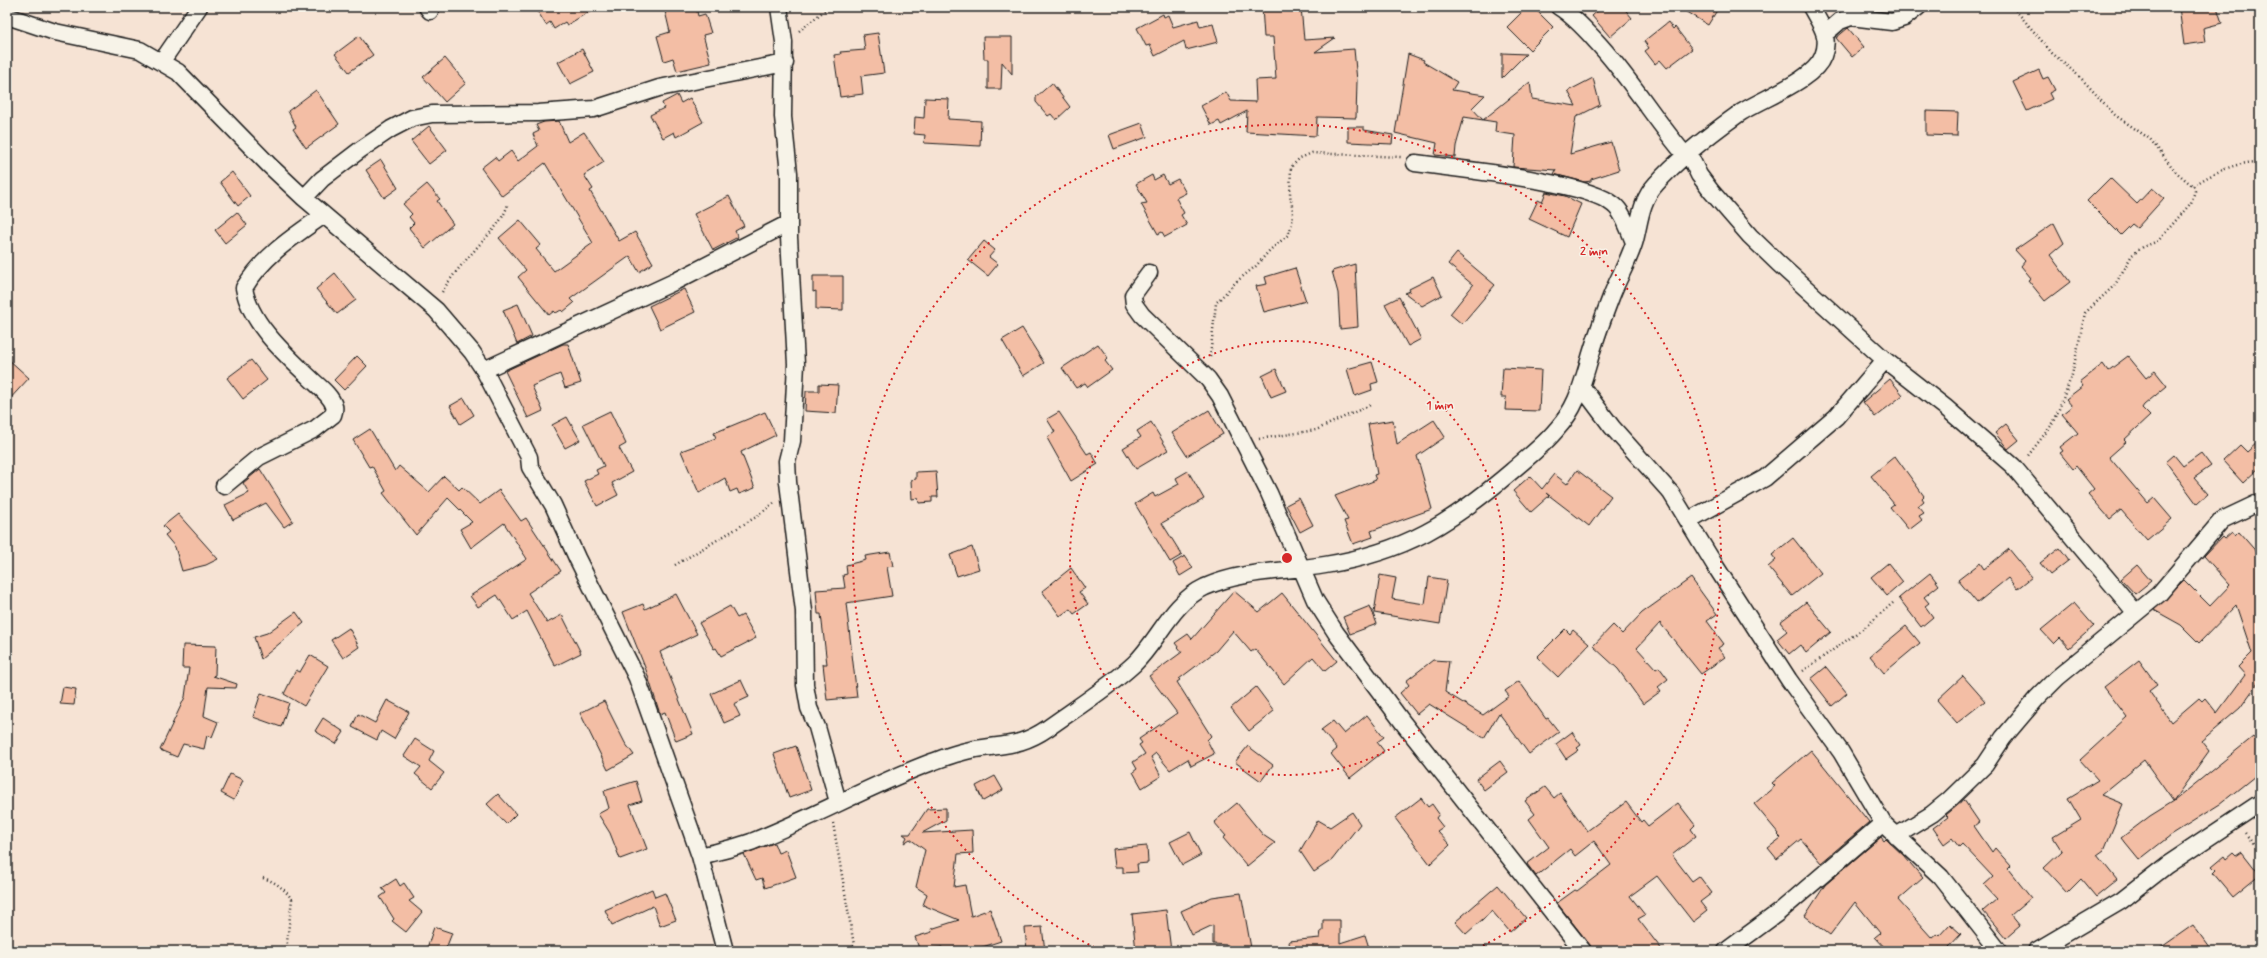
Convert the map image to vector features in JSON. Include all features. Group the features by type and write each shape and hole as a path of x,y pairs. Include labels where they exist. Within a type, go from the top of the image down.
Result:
{"street":[{"path":"162,61 199,7"},
{"path":"779,7 784,42 785,63 783,117 789,173 789,223 796,364 792,441 787,461 804,611 806,690 809,708 817,727 833,805"},
{"path":"1559,7 1585,30 1618,64 1663,130 1687,155 1698,175 1750,236 1839,320 1885,360 1944,407 2012,466 2136,613"},
{"path":"700,856 746,844 934,761 972,750 1024,743 1056,722 1137,661 1169,617 1203,588 1265,570 1328,565 1397,547 1423,536 1452,519 1541,446 1560,427 1582,387 1601,326 1634,242 1637,226 1646,198 1655,184 1687,155 1737,115 1772,94 1799,81 1818,67 1825,52 1826,32 1811,7"},
{"path":"1826,32 1840,20 1851,17 1892,22 1904,18 1918,7"},
{"path":"7,16 55,32 140,50 162,61 178,72 268,165 304,198 436,310 472,352 484,370 529,457 530,467 553,505 637,678 700,856 725,951"},
{"path":"304,198 322,179 360,150 391,129 412,118 432,114 538,113 594,108 659,88 785,63"},
{"path":"1415,163 1542,182 1601,197 1616,206 1634,242"},
{"path":"224,486 259,457 315,429 333,415 334,406 328,396 299,367 264,328 246,300 244,288 255,270 270,254 324,215"},
{"path":"484,370 676,282 789,223"},
{"path":"1149,273 1133,296 1134,304 1142,315 1208,379 1220,396 1269,493 1303,568 1315,600 1336,633 1404,724 1583,951"},
{"path":"1689,520 1770,473 1836,417 1885,360"},
{"path":"1582,387 1612,427 1671,493 1689,520 1716,567 1790,680 1841,752 1883,823 1941,876 1999,951"},
{"path":"1896,836 1932,814 1949,800 1984,765 2003,738 2052,682 2136,613 2176,576 2222,520 2260,502"},
{"path":"2036,951 2121,901 2167,865 2260,803"},
{"path":"1726,951 1779,912 1883,823"}],"path":[{"path":"784,42 829,7"},
{"path":"2012,466 2030,455 2038,440 2054,422 2072,375 2085,313 2115,284 2132,255 2143,247 2158,241 2186,209 2194,197 2193,186 2176,172 2150,139 2115,114 2089,87 2052,53 2013,7"},
{"path":"1208,379 1216,303 1237,281 1288,235 1292,224 1293,211 1290,196 1292,166 1300,158 1312,153 1398,156 1415,163"},
{"path":"2193,186 2217,171 2248,162 2260,162"},
{"path":"436,310 439,298 445,288 474,251 491,233 505,213 508,204"},
{"path":"1241,440 1272,438 1285,434 1316,430 1370,405"},
{"path":"675,565 756,517 773,504 789,486"},
{"path":"1790,680 1864,628 1894,602"},
{"path":"833,805 838,849 855,951"},
{"path":"2233,820 2260,851"},
{"path":"263,878 284,889 292,899 286,951"}],"building":[{"path":"535,7 597,7 567,25 565,22 554,29 550,22 546,25"},
{"path":"681,7 696,7 698,16 705,14 711,33 703,35 711,63 677,71 673,58 664,61 657,36 670,32 665,11"},
{"path":"1262,7 1301,7 1304,40 1335,38 1315,52 1354,49 1357,81 1356,118 1317,117 1316,136 1246,132 1247,111 1221,125 1219,121 1211,125 1201,106 1226,92 1231,101 1256,102 1255,80 1276,79 1273,37 1264,37"},
{"path":"1527,7 1533,7 1553,27 1530,50 1507,27"},
{"path":"1602,7 1623,7 1632,18 1610,37 1592,16"},
{"path":"1678,7 1719,7 1708,25"},
{"path":"2179,7 2217,7 2222,23 2203,28 2205,42 2184,45"},
{"path":"1163,14 1164,17 1168,15 1173,27 1198,20 1200,27 1213,24 1218,42 1186,50 1184,41 1155,56 1150,45 1146,46 1137,28"},
{"path":"1668,22 1673,29 1675,27 1692,49 1667,68 1660,60 1655,64 1645,51 1649,48 1644,41"},
{"path":"1848,28 1864,47 1852,57 1836,38"},
{"path":"878,33 884,73 861,76 863,94 840,97 834,55 841,54 840,52 865,50 863,35"},
{"path":"359,36 373,55 349,72 335,54"},
{"path":"983,37 1012,37 1012,74 1002,62 1001,89 988,89 988,59 984,59"},
{"path":"582,49 594,72 570,84 558,62"},
{"path":"1502,53 1526,54 1502,78"},
{"path":"1408,54 1424,60 1423,62 1457,82 1452,90 1485,95 1472,108 1483,120 1464,117 1456,146 1455,157 1435,155 1437,143 1395,133"},
{"path":"445,58 466,83 445,102 423,77"},
{"path":"2039,70 2043,79 2048,77 2055,90 2049,93 2052,99 2027,111 2013,82"},
{"path":"1593,78 1600,105 1576,117 1570,154 1611,142 1619,170 1591,179 1591,181 1584,182 1554,174 1556,170 1513,167 1515,135 1495,132 1496,122 1483,120 1530,82 1532,99 1576,106 1568,91"},
{"path":"1052,83 1070,107 1056,120 1051,114 1048,116 1036,102 1036,97"},
{"path":"316,90 339,124 306,148 293,129 296,127 288,111"},
{"path":"677,95 681,103 690,98 703,122 676,137 674,132 663,138 650,115 664,108 662,103"},
{"path":"925,98 949,99 948,119 981,121 980,146 924,143 925,135 914,134 915,117 924,118"},
{"path":"1926,111 1958,112 1957,136 1926,135"},
{"path":"559,121 568,142 584,132 604,162 584,175 593,189 590,191 619,241 635,232 653,263 639,272 630,256 570,299 574,303 563,312 561,310 556,313 554,311 549,315 518,277 526,270 499,238 520,220 541,245 536,249 554,271 593,243 545,163 502,196 481,168 495,157 498,161 511,151 518,161 538,146 533,134 539,131 536,125 544,122"},
{"path":"1142,123 1147,137 1114,149 1109,135"},
{"path":"429,126 447,150 429,164 411,141"},
{"path":"1348,127 1364,127 1364,130 1393,135 1392,144 1348,142"},
{"path":"381,160 398,188 384,198 366,170"},
{"path":"232,172 250,196 238,206 220,182"},
{"path":"1152,175 1154,180 1163,175 1168,184 1178,179 1186,193 1176,198 1184,213 1181,215 1187,225 1165,237 1162,232 1158,234 1141,204 1147,203 1136,184"},
{"path":"2110,178 2137,204 2152,188 2164,198 2137,228 2132,224 2121,235 2087,201"},
{"path":"427,184 440,199 437,201 453,224 425,248 409,228 414,223 409,217 412,214 403,204"},
{"path":"1546,192 1565,196 1581,204 1567,237 1529,219 1538,200 1542,202"},
{"path":"729,196 744,226 735,231 738,237 713,250 694,214"},
{"path":"237,212 247,225 225,243 215,230"},
{"path":"2054,223 2064,243 2050,255 2070,282 2045,301 2028,280 2031,278 2021,266 2025,261 2015,250"},
{"path":"984,241 995,250 989,257 998,264 988,276 968,260"},
{"path":"1457,253 1495,285 1462,324 1450,314 1473,285 1448,264"},
{"path":"1355,264 1358,327 1340,329 1338,293 1332,271"},
{"path":"1295,268 1306,301 1264,312 1256,286 1267,284 1265,277"},
{"path":"335,273 356,300 337,314 316,289"},
{"path":"813,276 843,276 843,310 816,309 816,291 813,292"},
{"path":"1433,277 1442,295 1422,306 1405,293 1410,291 1409,289"},
{"path":"684,289 695,312 660,329 649,306"},
{"path":"1399,297 1421,339 1408,346 1385,304"},
{"path":"518,304 532,336 517,344 503,310"},
{"path":"1022,328 1044,363 1023,376 1002,340"},
{"path":"563,344 568,344 581,383 565,388 560,374 532,386 543,411 528,418 505,371"},
{"path":"1098,344 1108,358 1105,361 1112,370 1088,387 1085,383 1076,388 1062,368"},
{"path":"357,356 367,366 344,390 334,380"},
{"path":"2128,356 2146,378 2155,371 2167,386 2142,408 2150,416 2124,440 2126,442 2109,457 2148,503 2154,498 2172,519 2147,540 2121,510 2110,519 2088,494 2094,489 2076,466 2073,469 2060,453 2063,451 2060,447 2078,433 2062,414 2072,406 2066,399 2083,386 2080,382 2103,364 2108,371"},
{"path":"7,358 29,378 7,402"},
{"path":"251,360 267,380 243,399 227,378"},
{"path":"1372,362 1378,382 1371,384 1372,390 1355,396 1347,369"},
{"path":"1503,368 1541,370 1539,411 1505,410 1506,397 1501,397"},
{"path":"1276,369 1286,391 1271,397 1262,376"},
{"path":"1890,379 1903,395 1875,417 1863,402"},
{"path":"819,384 838,385 836,413 805,411 806,391 819,391"},
{"path":"464,398 474,415 460,424 450,406"},
{"path":"1209,410 1223,434 1187,456 1172,433"},
{"path":"610,411 626,444 619,448 632,472 612,483 618,495 597,506 584,481 598,474 596,470 604,466 583,424"},
{"path":"765,412 776,435 741,452 755,488 739,494 737,489 730,492 725,478 699,493 681,451 716,438 714,433"},
{"path":"1059,412 1087,454 1091,452 1098,464 1071,481 1047,438 1055,432 1047,419"},
{"path":"567,417 580,440 565,448 552,425"},
{"path":"1393,420 1397,444 1434,420 1445,437 1417,456 1432,509 1371,531 1373,537 1353,544 1344,521 1348,520 1335,496 1376,480 1374,475 1377,474 1368,424"},
{"path":"1151,422 1168,450 1136,469 1123,448 1141,437 1137,431"},
{"path":"2006,424 2019,440 2008,449 1995,433"},
{"path":"370,429 395,471 399,466 429,492 444,476 459,490 462,487 480,504 499,490 521,521 526,518 561,571 528,593 547,623 562,615 581,653 555,666 527,611 513,620 497,595 478,607 470,596 527,559 504,523 471,548 460,529 472,522 448,498 416,535 383,493 386,491 372,466 369,467 353,440"},
{"path":"2260,440 2260,467 2243,483 2223,461 2240,445 2247,452"},
{"path":"2201,453 2211,466 2194,478 2208,494 2197,504 2166,462 2174,455 2183,466"},
{"path":"1895,456 1924,496 1922,498 1924,501 1918,506 1924,513 1919,516 1922,520 1909,530 1890,507 1894,504 1871,476"},
{"path":"260,469 293,521 284,527 266,503 233,520 225,505 249,493 243,483"},
{"path":"1577,470 1611,496 1589,526 1546,493 1549,496 1531,512 1513,491 1530,476 1542,489 1554,474 1567,484"},
{"path":"936,471 938,497 932,497 932,502 919,503 918,498 912,499 911,480 916,479 916,472"},
{"path":"1188,471 1204,499 1162,523 1182,555 1170,562 1135,504 1153,493 1155,497 1179,484 1176,478"},
{"path":"1299,498 1313,525 1300,532 1286,505"},
{"path":"178,514 218,559 206,565 182,571 175,547 165,535 169,532 163,526"},
{"path":"2232,532 2235,536 2239,532 2260,556 2260,680 2240,708 2201,741 2209,751 2173,801 2144,760 2101,795 2123,804 2104,850 2097,855 2117,880 2096,897 2081,879 2067,893 2044,868 2062,851 2053,837 2081,820 2068,798 2098,780 2080,760 2127,717 2104,687 2139,660 2157,685 2149,691 2171,722 2199,698 2202,701 2205,698 2217,713 2245,675 2238,667 2252,653 2236,605 2199,643 2181,625 2154,610 2184,580 2210,606 2230,585 2204,556 2222,537 2224,539"},
{"path":"1793,538 1821,573 1792,596 1768,567 1776,560 1772,555"},
{"path":"972,547 979,569 957,576 950,555"},
{"path":"2060,548 2069,560 2050,575 2040,563"},
{"path":"2009,549 2032,577 2017,589 2008,578 1977,603 1958,580 1980,563 1984,569"},
{"path":"890,552 893,566 887,567 892,596 846,603 857,697 827,700 823,664 827,664 821,614 818,614 816,590 845,588 843,575 847,574 846,565 866,560 865,556"},
{"path":"1185,556 1193,568 1180,576 1173,563"},
{"path":"1888,563 1903,582 1887,596 1871,577"},
{"path":"2137,565 2151,581 2135,594 2121,579"},
{"path":"1071,568 1085,588 1079,592 1088,604 1074,614 1070,609 1060,616 1042,591"},
{"path":"1930,573 1939,585 1924,597 1929,603 1925,606 1933,617 1921,627 1899,598"},
{"path":"1380,575 1396,578 1392,599 1425,604 1429,577 1447,580 1440,624 1374,613"},
{"path":"1691,578 1717,614 1707,621 1724,644 1718,648 1725,657 1701,674 1660,623 1637,648 1656,669 1659,667 1668,679 1658,687 1661,691 1643,704 1618,669 1593,646 1613,625 1622,634 1642,613"},
{"path":"1234,591 1259,612 1282,593 1337,661 1325,671 1313,657 1284,684 1255,649 1251,652 1233,631 1216,651 1177,682 1211,736 1207,740 1214,754 1191,766 1188,759 1170,770 1156,753 1151,757 1161,776 1142,788 1133,772 1137,769 1133,762 1145,754 1139,745 1142,743 1139,739 1177,713 1149,676 1182,652 1175,643 1188,634 1192,639"},
{"path":"676,594 697,634 660,652 693,734 676,741 665,712 660,714 646,670 623,612 643,604 645,609"},
{"path":"1806,602 1831,632 1806,653 1800,645 1789,654 1777,639 1787,631 1780,622"},
{"path":"2074,603 2094,626 2069,648 2060,638 2054,644 2041,630"},
{"path":"730,606 737,618 743,615 756,638 721,656 716,648 714,649 699,623"},
{"path":"1370,606 1377,624 1350,634 1343,617"},
{"path":"296,612 304,623 261,659 254,637 267,633"},
{"path":"1906,626 1920,643 1884,673 1870,656"},
{"path":"349,628 359,647 343,658 331,640"},
{"path":"1565,629 1570,634 1573,630 1589,644 1558,677 1537,657"},
{"path":"183,645 216,646 215,675 213,676 237,684 236,688 208,687 204,716 218,722 212,737 207,735 204,749 183,744 177,757 160,750 185,697 189,668 182,668"},
{"path":"310,655 328,666 304,706 284,694 296,670 300,672"},
{"path":"1433,660 1449,661 1445,692 1483,715 1509,696 1505,691 1519,681 1546,719 1548,718 1559,732 1529,754 1499,713 1484,738 1429,704 1417,714 1400,693 1409,685 1406,681"},
{"path":"1826,667 1847,693 1832,706 1811,679"},
{"path":"1963,676 1985,701 1957,723 1937,700"},
{"path":"741,680 749,697 734,704 740,716 724,723 711,694"},
{"path":"63,687 76,689 74,705 60,704"},
{"path":"1256,687 1274,711 1249,731 1231,708"},
{"path":"261,693 289,703 281,727 253,717"},
{"path":"387,700 409,712 394,739 381,731 377,740 352,727 358,714 375,723"},
{"path":"604,701 625,743 634,755 608,770 580,713"},
{"path":"1367,715 1384,737 1377,742 1384,751 1350,778 1331,754 1337,749 1321,730 1333,721 1344,734"},
{"path":"323,718 344,732 336,744 315,731"},
{"path":"1572,732 1581,745 1577,748 1579,750 1566,759 1556,744"},
{"path":"2253,737 2260,746 2260,772 2220,804 2171,835 2139,860 2121,838 2150,816 2174,801"},
{"path":"415,739 434,751 429,761 444,773 432,788 415,774 421,767 404,756"},
{"path":"796,746 811,790 789,798 774,754"},
{"path":"1248,746 1273,765 1261,781 1235,762"},
{"path":"1811,750 1869,822 1821,863 1801,839 1777,859 1768,848 1781,838 1754,804 1775,786 1772,783"},
{"path":"1500,761 1508,772 1484,790 1476,779"},
{"path":"230,774 243,780 234,800 221,793"},
{"path":"995,776 1003,790 983,801 976,786"},
{"path":"636,781 642,801 630,805 647,849 620,859 610,833 598,814 609,808 604,791"},
{"path":"1545,787 1554,798 1560,793 1587,831 1626,802 1641,822 1643,820 1648,826 1678,803 1695,825 1691,829 1696,836 1672,855 1692,881 1699,876 1712,893 1700,902 1707,911 1693,922 1657,876 1630,896 1645,915 1638,919 1663,951 1592,951 1590,945 1557,903 1575,890 1577,891 1611,865 1594,841 1575,856 1570,849 1536,876 1527,864 1549,847 1529,819 1535,814 1525,801"},
{"path":"498,794 516,814 506,824 487,804"},
{"path":"1421,798 1428,807 1432,804 1439,814 1436,818 1443,827 1437,831 1450,845 1430,864 1395,818"},
{"path":"1964,800 1979,822 1974,826 1992,852 1995,848 2011,866 2008,869 2031,898 2011,915 2020,926 2006,938 1983,911 1997,899 1984,885 1993,877 1962,844 1959,847 1952,838 1944,844 1933,828 1948,817 1946,815"},
{"path":"1237,803 1263,835 1275,843 1247,866 1223,838 1226,836 1214,822"},
{"path":"946,808 946,820 922,833 972,830 973,853 958,854 954,887 965,885 971,916 990,909 1001,941 970,951 943,951 942,947 920,951 915,937 932,932 931,929 959,920 923,905 927,894 916,887 925,850 910,839 904,843 907,837 903,834 910,834 927,809"},
{"path":"1352,812 1360,824 1332,860 1314,872 1300,851 1318,820 1330,827"},
{"path":"1190,832 1201,855 1182,865 1170,842"},
{"path":"1881,837 1884,841 1886,839 1904,856 1923,878 1898,900 1932,938 1937,934 1939,936 1950,924 1961,934 1949,947 1952,951 1888,951 1875,937 1880,933 1855,902 1830,935 1805,916 1825,885"},
{"path":"774,843 778,853 786,850 796,877 765,888 762,878 756,880 744,854"},
{"path":"1147,846 1148,863 1137,864 1138,872 1123,873 1123,867 1115,867 1113,849"},
{"path":"2242,852 2260,875 2233,897 2213,873 2216,870 2212,866 2224,856 2226,859 2233,853 2236,856"},
{"path":"396,879 400,886 404,883 414,898 409,901 422,912 406,932 392,921 394,919 380,897 386,893 382,888"},
{"path":"1498,885 1526,918 1510,932 1492,911 1466,934 1455,922"},
{"path":"652,889 655,897 665,893 676,920 660,926 653,906 612,925 605,910"},
{"path":"1241,893 1251,948 1229,951 1228,945 1213,944 1213,925 1192,935 1181,911 1212,897"},
{"path":"1166,910 1171,951 1136,951 1132,914"},
{"path":"1323,920 1340,920 1340,943 1365,935 1370,951 1290,951 1289,941 1320,938 1321,931 1323,931"},
{"path":"2193,925 2212,951 2156,951"},
{"path":"434,927 452,933 445,951 426,951"},
{"path":"1042,927 1045,951 1027,951 1025,928"}]}
